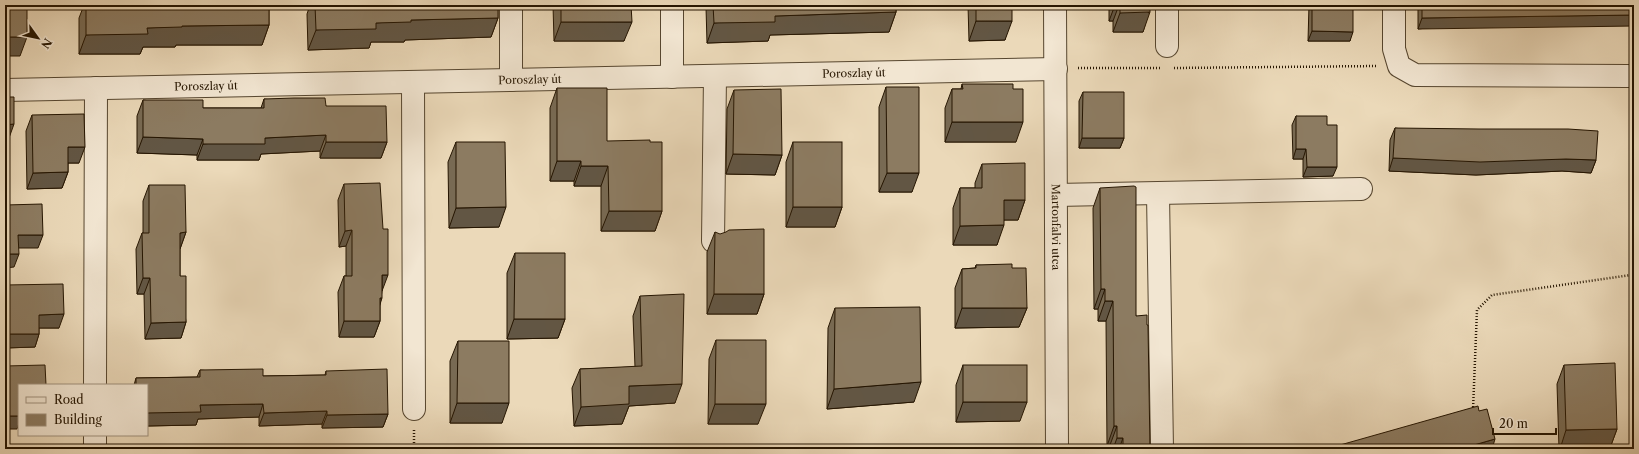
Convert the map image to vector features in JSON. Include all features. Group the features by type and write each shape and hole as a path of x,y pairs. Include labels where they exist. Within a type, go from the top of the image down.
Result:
{"street":[{"path":"511,5 511,80"},
{"path":"672,5 672,77"},
{"name":"Martonfalvi utca","path":"1056,5 1057,449"},
{"path":"1167,5 1167,46"},
{"path":"1394,5 1394,49 1399,66 1415,75 1628,76"},
{"name":"Poroszlay út","path":"5,90 1056,69"},
{"path":"713,241 715,76"},
{"path":"413,82 414,409"},
{"path":"95,384 96,88"},
{"path":"1056,196 1361,189"},
{"path":"1158,194 1162,449"},
{"path":"95,436 95,449"}],"path":[{"path":"1056,69 1399,66"},
{"path":"1473,412 1477,310 1492,295 1631,275 1634,272"}],"building":[{"path":"5,5 27,5 27,37 5,37"},
{"path":"86,5 269,5 269,25 182,26 147,28 148,34 86,35"},
{"path":"315,5 498,5 498,18 411,20 411,22 376,23 376,29 316,30"},
{"path":"561,5 631,5 632,22 561,22"},
{"path":"713,5 896,5 896,12 775,16 775,22 714,23"},
{"path":"976,5 1012,5 1012,21 976,21"},
{"path":"1120,5 1150,5 1150,12 1120,13"},
{"path":"1312,5 1353,5 1353,32 1312,31"},
{"path":"1422,5 1634,5 1634,15 1422,18"},
{"path":"962,84 1013,84 1013,89 1023,89 1023,122 952,122 952,89 963,89"},
{"path":"886,87 919,87 919,173 887,173"},
{"path":"557,88 607,88 607,141 650,140 650,142 662,142 662,211 609,211 608,166 581,166 581,161 557,161"},
{"path":"781,89 782,155 733,154 734,90"},
{"path":"1083,92 1124,92 1124,138 1082,138"},
{"path":"5,97 14,97 14,124 5,125"},
{"path":"325,98 326,106 386,106 387,142 326,142 326,135 265,138 265,144 203,144 203,139 143,137 143,100 203,100 203,108 264,108 264,99"},
{"path":"84,114 85,147 68,147 68,172 33,173 32,115"},
{"path":"1296,116 1327,116 1327,125 1337,125 1337,167 1307,167 1306,149 1296,149"},
{"path":"1395,128 1568,129 1598,131 1596,160 1566,159 1480,162 1393,158"},
{"path":"456,142 505,142 506,207 456,208"},
{"path":"793,142 842,142 842,207 793,207"},
{"path":"1025,163 1025,200 1004,200 1004,225 960,226 960,188 982,188 982,164"},
{"path":"380,183 383,229 388,229 388,275 382,275 380,321 344,321 344,276 352,276 352,230 345,231 344,184"},
{"path":"149,185 185,185 186,232 180,233 180,276 186,276 186,322 151,323 150,278 143,278 142,233 149,233"},
{"path":"1136,187 1136,316 1147,315 1150,449 1123,449 1123,438 1117,438 1117,426 1114,426 1113,301 1105,301 1105,289 1101,289 1100,188"},
{"path":"42,204 43,235 18,235 19,254 5,254 5,205"},
{"path":"764,229 764,294 714,294 715,232 720,234 729,230"},
{"path":"515,253 565,253 565,319 514,319"},
{"path":"1012,264 1012,268 1026,268 1027,308 962,308 962,269 976,268 976,265"},
{"path":"63,284 64,314 39,315 39,334 6,334 5,285"},
{"path":"684,294 682,384 629,386 629,404 581,407 580,369 642,366 640,296"},
{"path":"920,307 921,382 834,389 835,308"},
{"path":"716,340 766,340 766,404 715,404"},
{"path":"458,341 509,341 509,403 457,403"},
{"path":"1615,363 1617,429 1566,430 1564,365"},
{"path":"45,365 46,384 18,384 18,416 5,416 5,366"},
{"path":"963,365 1027,365 1027,402 963,402"},
{"path":"263,369 263,376 326,375 326,371 387,369 388,414 327,415 327,411 264,413 263,404 200,405 201,412 148,413 148,384 136,384 136,378 200,377 200,370"},
{"path":"1478,406 1479,411 1487,409 1495,439 1460,449 1326,449"}]}
